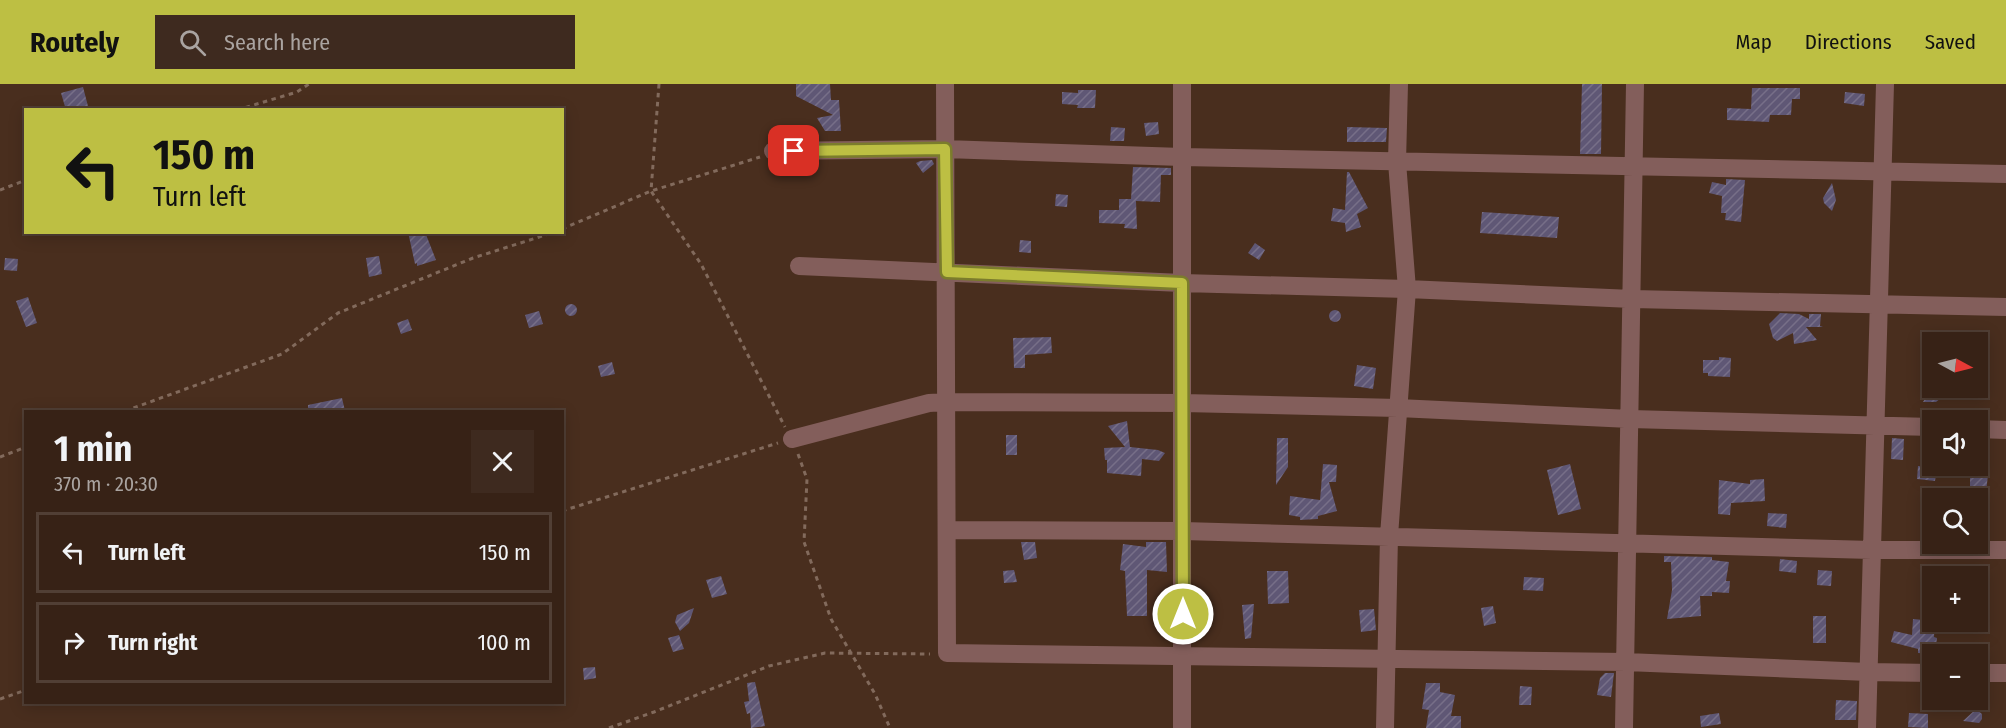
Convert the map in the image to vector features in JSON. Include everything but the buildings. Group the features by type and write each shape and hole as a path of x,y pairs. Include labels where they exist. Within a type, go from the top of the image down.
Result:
{"street":[{"path":"945,84 947,653 1386,657 1626,662 1922,673"},
{"path":"1182,84 1182,728"},
{"path":"1385,728 1389,536 1407,289 1397,162 1399,84"},
{"path":"1624,728 1635,84"},
{"path":"1867,728 1885,84"},
{"path":"773,151 945,149 1634,168 2006,174"},
{"path":"800,266 1182,283 1407,289 1632,299 2006,307"},
{"path":"792,439 929,403 947,402 1183,403 1398,408 1630,419 1922,427"},
{"path":"1988,429 2006,430"},
{"path":"947,530 1183,531 1872,550 2006,550"},
{"path":"1988,673 2006,673"}],"path":[{"path":"244,108 297,92 309,84"},
{"path":"659,84 651,190 701,264 792,439 807,479 804,542 831,619 875,693 890,728"},
{"path":"564,228 651,190 753,160 773,151"},
{"path":"0,190 24,181"},
{"path":"128,410 282,354 338,313 473,258 549,234"},
{"path":"564,510 792,439"},
{"path":"0,457 24,448"},
{"path":"609,728 770,666 825,653 852,655 947,653"},
{"path":"0,699 24,691"}],"route":[{"path":"794,151 945,149 947,272 1182,283 1183,614"}]}
